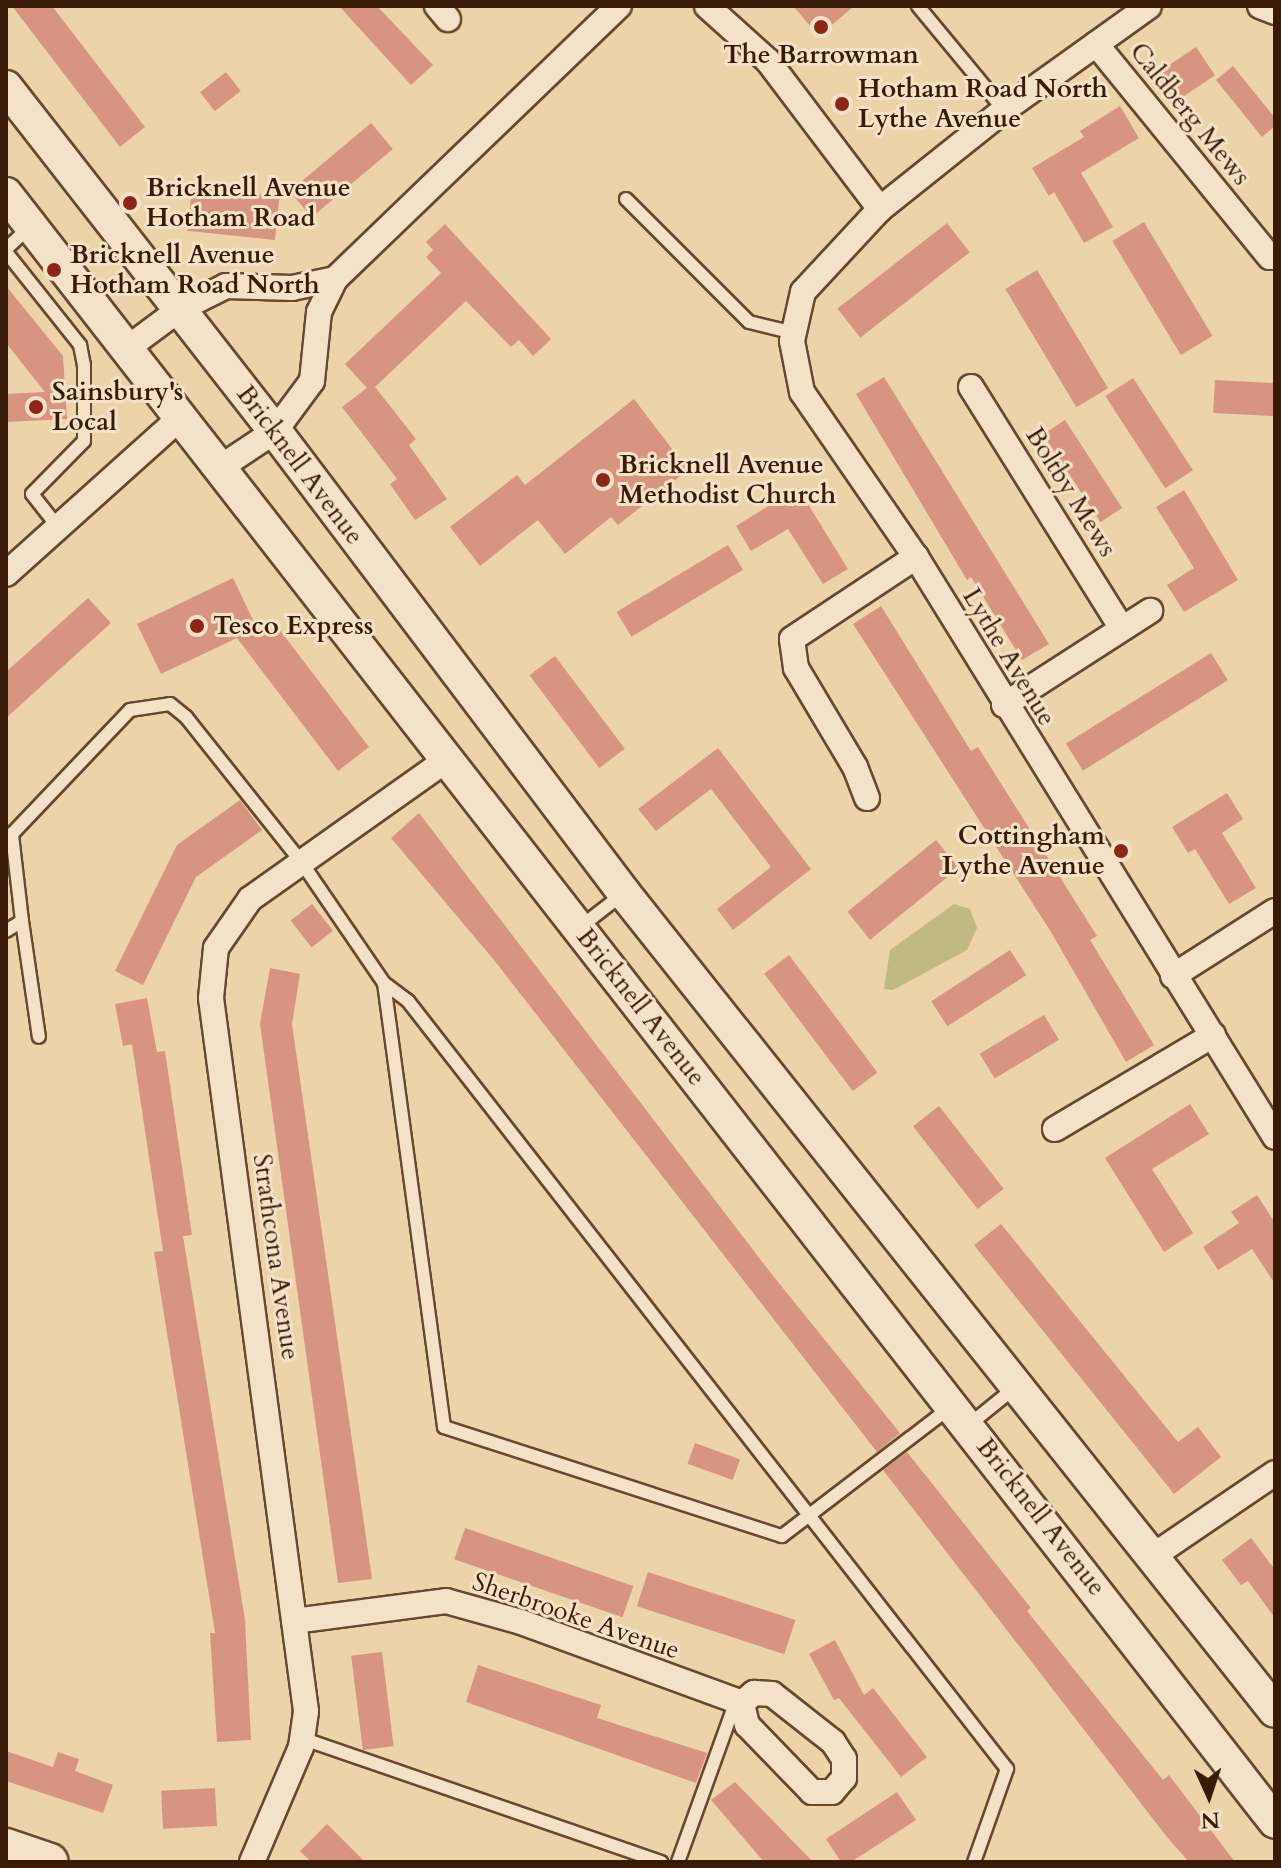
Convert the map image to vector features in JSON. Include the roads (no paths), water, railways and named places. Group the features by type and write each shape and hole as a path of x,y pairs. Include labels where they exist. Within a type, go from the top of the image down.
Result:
{"main road":[{"path":"6,1847 50,1862"}],"street":[{"path":"221,467 275,431 312,381 319,312 335,279 619,6"},
{"path":"707,6 768,61 880,209"},
{"name":"Lythe Avenue","path":"1149,6 1004,110 880,209 803,292 794,333 802,392 916,557 1004,705 1275,1137"},
{"path":"1260,6 1275,12"},
{"name":"Caldberg Mews","path":"1096,44 1270,257"},
{"name":"Bricknell Avenue","path":"6,87 275,431 624,893 1150,1558 1275,1711"},
{"name":"Bricknell Avenue","path":"6,194 129,347 445,761 962,1414 1275,1822"},
{"path":"129,347 180,309 226,286 292,288 335,279"},
{"name":"Boltby Mews","path":"971,387 1121,627"},
{"path":"6,574 182,416"},
{"path":"867,798 855,767 796,668 792,639 916,557"},
{"path":"1004,705 1150,611"},
{"name":"Strathcona Avenue","path":"252,1862 304,1739 306,1711 211,998 216,948 250,899 445,761"},
{"path":"1173,976 1275,911"},
{"path":"1055,1129 1213,1035"},
{"path":"1150,1558 1275,1473"},
{"name":"Sherbrooke Avenue","path":"294,1621 446,1601 521,1622 739,1702"},
{"name":"Sherbrooke Avenue","path":"754,1693 772,1694 833,1742 844,1759 844,1778 832,1792 812,1792 747,1725 739,1702 754,1693"}],"lane":[{"path":"918,6 1004,110"},
{"path":"626,199 749,322 794,333"},
{"path":"31,226 6,251 80,345 84,365 84,441 32,494 58,527"},
{"path":"39,1037 12,834 130,710 150,704 170,704 186,717 302,863 384,983 408,1001 812,1513 1007,1769 974,1862"},
{"path":"579,928 624,893"},
{"path":"6,931 22,921"},
{"path":"384,983 444,1427 782,1536 962,1414 1017,1386"},
{"path":"678,1862 739,1702"},
{"path":"304,1739 661,1862"}],"place":[{"name":"The Barrowman","path":"821,27"},
{"name":"Hotham Road North Lythe Avenue","path":"842,104"},
{"name":"Bricknell Avenue Hotham Road","path":"130,203"},
{"name":"Bricknell Avenue Hotham Road North","path":"54,270"},
{"name":"Sainsbury's Local","path":"36,407"},
{"name":"Bricknell Avenue Methodist Church","path":"603,480"},
{"name":"Tesco Express","path":"197,626"},
{"name":"Cottingham Lythe Avenue","path":"1121,851"}]}
